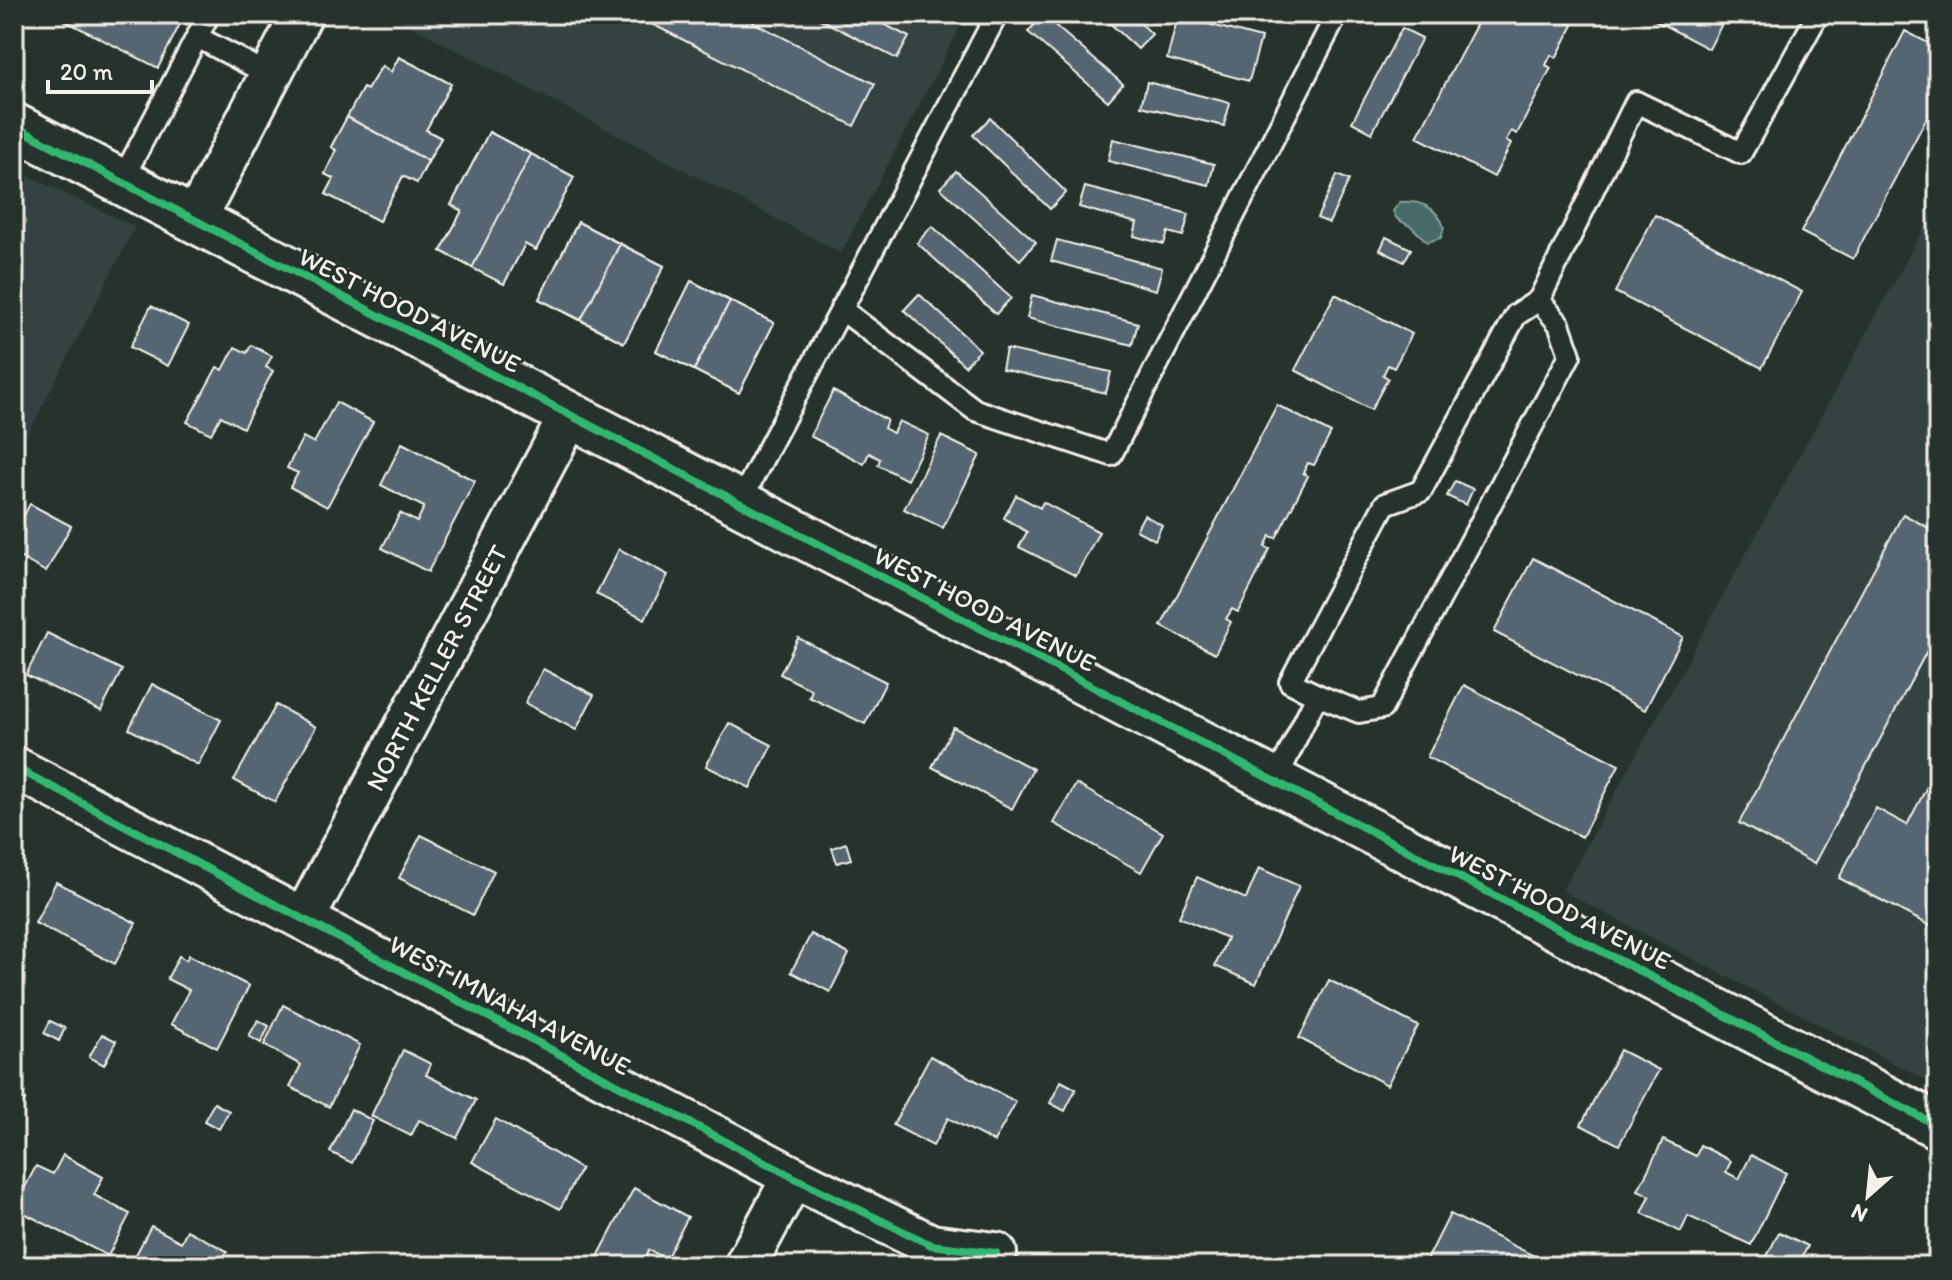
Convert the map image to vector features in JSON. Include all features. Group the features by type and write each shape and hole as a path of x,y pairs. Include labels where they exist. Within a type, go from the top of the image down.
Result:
{"street":[{"path":"195,220 302,14"},
{"name":"WEST HOOD AVENUE","path":"14,126 1938,1126"},
{"name":"NORTH KELLER STREET","path":"304,919 570,415"},
{"name":"WEST IMNAHA AVENUE","path":"14,767 793,1177 931,1245 996,1253"},
{"path":"745,1266 793,1177"}],"lane":[{"path":"121,182 209,14"},
{"path":"739,504 997,14"},
{"path":"841,309 975,410 1111,455 1337,14"},
{"path":"1539,300 1559,324 1570,355 1382,708 1359,712 1290,682 1385,504 1421,491 1516,315 1539,300 1636,102 1741,153 1818,14"},
{"path":"197,37 270,75"},
{"path":"1275,782 1317,695"}],"shaded area":[{"path":"388,14 967,14 841,253"},
{"path":"14,169 135,227 14,461"},
{"path":"1938,202 1938,1086 1562,891"}],"water":[{"path":"1400,202 1421,204 1437,214 1444,227 1441,238 1427,242 1412,227 1397,219 1393,211"}],"building":[{"path":"52,14 185,14 158,68"},
{"path":"632,14 737,14 875,84 854,126"},
{"path":"810,14 864,14 909,37 897,59"},
{"path":"1100,14 1131,14 1152,34 1138,49"},
{"path":"1482,14 1552,14 1573,25 1556,58 1551,55 1546,65 1551,68 1517,134 1511,131 1506,141 1511,144 1494,177 1417,137"},
{"path":"1643,14 1727,14 1709,49"},
{"path":"1043,15 1123,84 1108,101 1028,32"},
{"path":"1178,16 1261,38 1249,81 1167,59"},
{"path":"1402,28 1422,38 1372,133 1352,122"},
{"path":"1905,31 1938,48 1938,96 1853,259 1801,232"},
{"path":"399,57 451,84 426,130 441,138 417,183 403,176 379,221 326,194 334,179 325,174 336,150 331,147 363,88 367,90 382,66 391,72"},
{"path":"399,57 451,84 426,130 441,138 428,161 347,117 363,88 367,90 382,66 391,72"},
{"path":"1147,82 1230,103 1224,126 1141,106"},
{"path":"347,117 428,161 417,183 403,176 379,221 326,194 334,179 325,174 336,150 331,147"},
{"path":"990,118 1066,192 1050,209 973,135"},
{"path":"489,132 531,154 472,268 441,251 462,211 451,205"},
{"path":"489,132 574,177 536,250 525,244 504,284 441,251 462,211 451,205"},
{"path":"1113,139 1214,164 1209,185 1108,161"},
{"path":"531,154 574,177 536,250 525,244 504,284 472,268"},
{"path":"956,171 1036,242 1020,260 940,188"},
{"path":"1337,175 1349,180 1329,223 1317,218"},
{"path":"1085,187 1189,214 1183,236 1168,232 1164,244 1134,236 1137,223 1079,207"},
{"path":"1655,215 1802,292 1762,368 1615,292"},
{"path":"578,222 664,266 624,343 539,299"},
{"path":"578,222 620,244 581,320 539,299"},
{"path":"932,226 1011,298 996,314 917,243"},
{"path":"1386,237 1411,249 1404,262 1380,250"},
{"path":"1057,240 1162,268 1156,290 1051,261"},
{"path":"620,244 664,266 624,343 581,320"},
{"path":"691,281 774,323 739,393 656,351"},
{"path":"691,281 730,301 694,370 656,351"},
{"path":"919,294 980,350 965,366 904,310"},
{"path":"1335,294 1412,334 1394,368 1388,365 1383,375 1388,378 1371,410 1295,370"},
{"path":"1032,295 1138,323 1132,345 1027,318"},
{"path":"730,301 774,323 739,393 694,370"},
{"path":"151,306 189,325 168,366 130,347"},
{"path":"251,345 272,356 266,367 273,371 243,428 221,416 211,434 187,422 217,367 223,370 235,347 247,353"},
{"path":"1006,349 1111,372 1106,393 1002,369"},
{"path":"833,391 887,420 884,428 893,433 899,421 929,435 907,480 878,465 880,459 869,453 864,464 810,436"},
{"path":"336,402 373,422 327,507 290,487 298,473 287,468 303,437 314,443"},
{"path":"1277,405 1331,433 1314,465 1308,463 1303,473 1308,476 1276,538 1270,536 1265,547 1270,549 1238,612 1232,609 1226,619 1231,622 1215,654 1161,626"},
{"path":"941,436 980,455 943,528 904,509"},
{"path":"402,443 475,481 428,572 382,548 400,513 417,522 424,507 381,485"},
{"path":"1455,481 1473,489 1466,505 1447,496"},
{"path":"1016,495 1040,508 1043,502 1099,532 1076,576 1019,547 1027,532 1004,518"},
{"path":"30,504 71,526 46,572 14,554 14,533"},
{"path":"1903,514 1938,533 1938,630 1814,864 1739,823"},
{"path":"1144,515 1162,525 1155,540 1136,530"},
{"path":"619,549 668,575 645,619 596,594"},
{"path":"1533,558 1683,637 1645,710 1494,632"},
{"path":"47,633 122,670 101,711 26,675"},
{"path":"798,638 886,682 865,724 809,697 812,690 780,674"},
{"path":"543,669 594,695 576,730 525,703"},
{"path":"152,684 221,720 198,765 129,729"},
{"path":"1464,685 1619,765 1582,837 1427,757"},
{"path":"276,705 316,727 275,802 234,780"},
{"path":"729,723 772,745 750,788 706,766"},
{"path":"953,727 1033,769 1012,809 932,767"},
{"path":"1938,766 1938,930 1839,878 1876,808 1907,825"},
{"path":"1076,784 1163,833 1141,872 1054,823"},
{"path":"421,835 494,871 473,915 399,878"},
{"path":"846,843 851,859 837,863 832,848"},
{"path":"1259,868 1299,886 1256,984 1215,966 1227,938 1179,917 1197,877 1246,899"},
{"path":"56,882 136,923 115,964 35,923"},
{"path":"811,934 849,954 830,992 791,972"},
{"path":"189,955 249,986 217,1048 171,1024 189,990 167,979 179,956 186,960"},
{"path":"1329,980 1418,1026 1387,1085 1299,1038"},
{"path":"283,1005 360,1045 329,1107 290,1087 301,1065 264,1045"},
{"path":"258,1020 269,1026 261,1043 249,1036"},
{"path":"50,1021 65,1028 59,1041 44,1033"},
{"path":"102,1034 116,1041 104,1065 89,1057"},
{"path":"403,1050 431,1064 426,1075 476,1100 457,1138 419,1120 411,1136 371,1116"},
{"path":"1620,1050 1659,1070 1619,1145 1581,1125"},
{"path":"930,1056 1016,1102 994,1142 948,1118 933,1146 893,1125"},
{"path":"1061,1081 1076,1089 1065,1111 1050,1103"},
{"path":"14,1094 25,1100 14,1121"},
{"path":"214,1103 229,1111 219,1129 204,1121"},
{"path":"351,1109 373,1121 352,1163 330,1152"},
{"path":"496,1119 581,1169 560,1209 472,1162"},
{"path":"1663,1140 1696,1156 1700,1145 1731,1161 1726,1172 1739,1179 1751,1155 1786,1173 1751,1245 1688,1216 1681,1232 1642,1213 1650,1196 1638,1190"},
{"path":"63,1155 103,1177 94,1195 130,1214 108,1256 14,1208 36,1166 53,1174"},
{"path":"634,1188 688,1217 666,1259 649,1250 641,1266 593,1266"},
{"path":"1450,1214 1540,1259 1536,1266 1424,1266"},
{"path":"151,1226 181,1242 187,1230 227,1251 220,1265 223,1266 130,1266"},
{"path":"1779,1232 1808,1246 1797,1266 1762,1266"}],"cycle path":[{"path":"14,126 1938,1126"},
{"path":"14,767 793,1177 931,1245 996,1253"}]}
